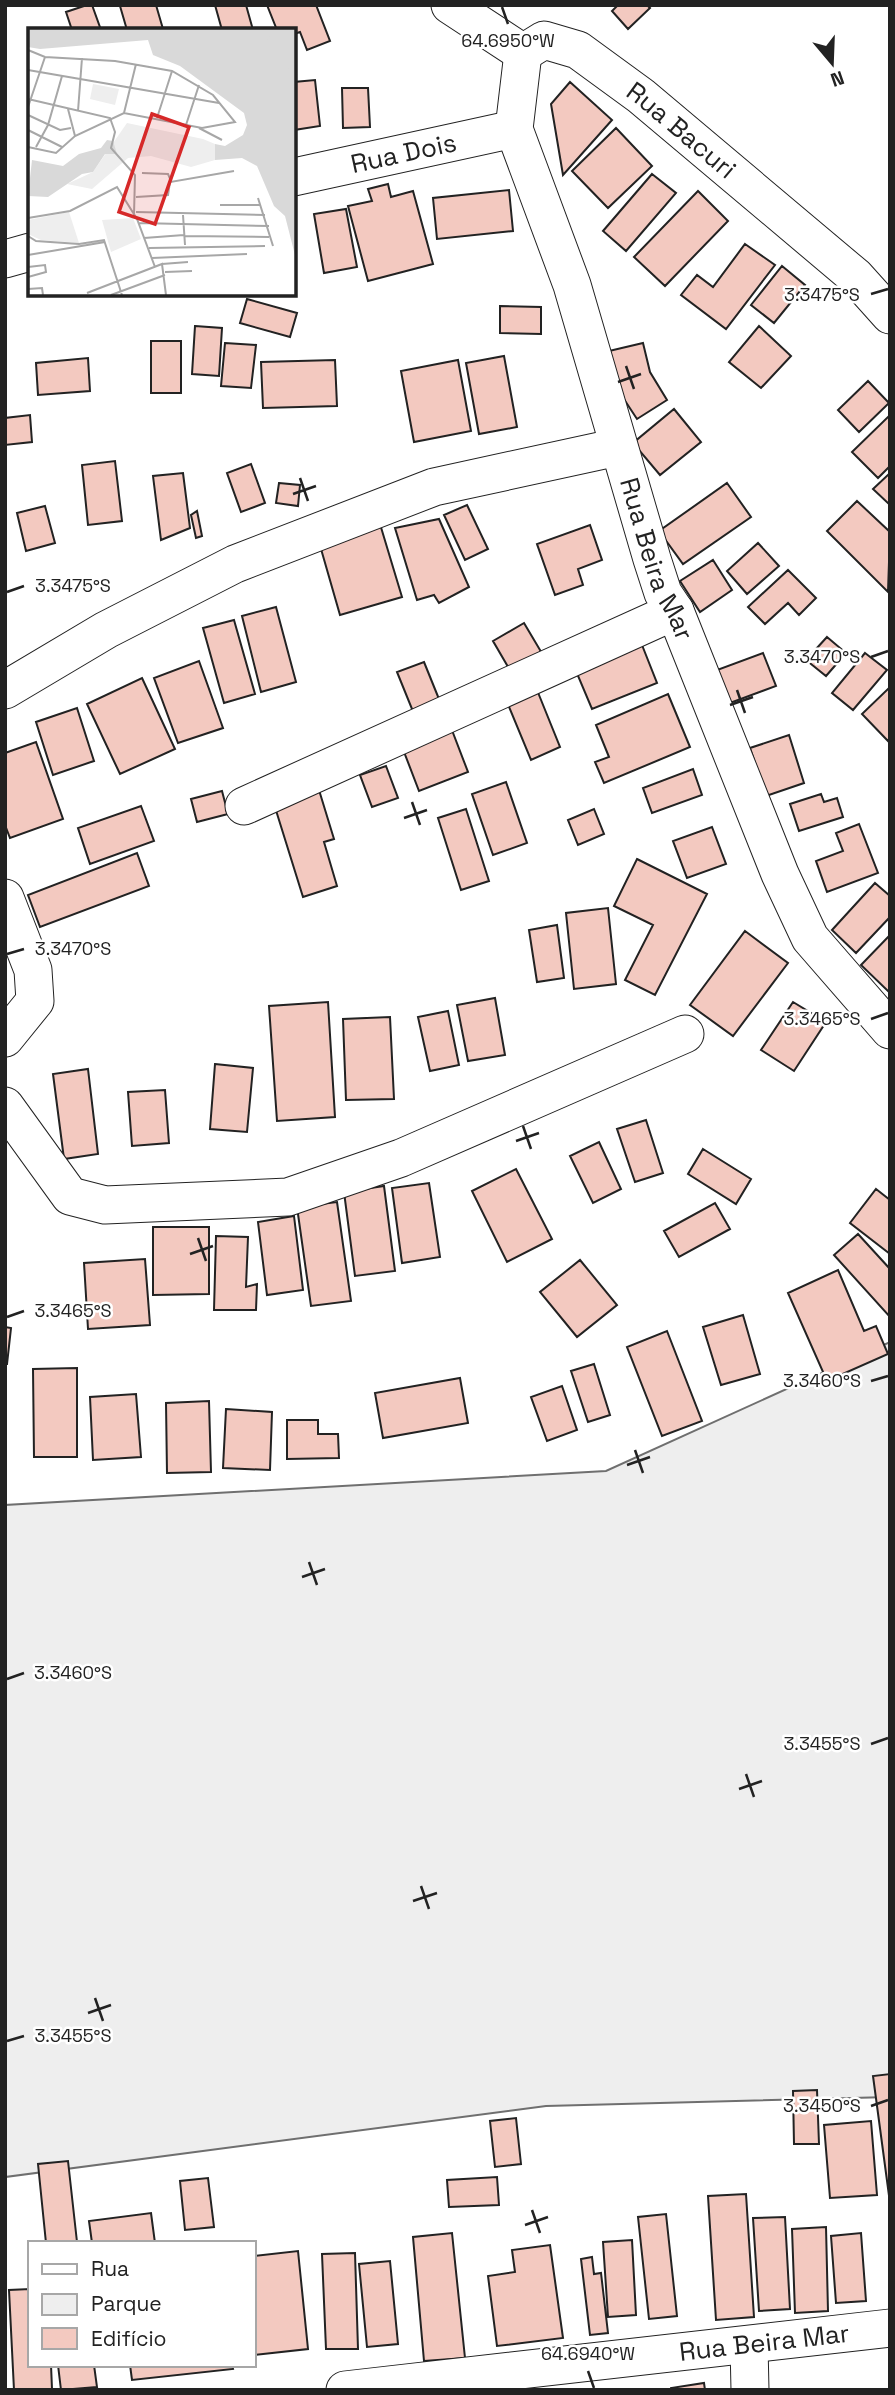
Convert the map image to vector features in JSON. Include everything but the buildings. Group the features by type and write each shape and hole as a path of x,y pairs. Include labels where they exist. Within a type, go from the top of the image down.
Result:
{"street":[{"path":"450,5 523,53"},
{"name":"Rua Bacuri","path":"523,53 544,40 578,50 640,96 846,268 890,315"},
{"name":"Rua Beira Mar","path":"523,53 513,128 572,285 663,593 675,611 780,874 810,938 890,1030"},
{"name":"Rua Dois","path":"296,177 513,128"},
{"path":"5,259 28,253"},
{"path":"5,690 106,630 235,564 435,487 618,447"},
{"path":"244,806 675,611"},
{"path":"5,898 33,970 35,1001 5,1038"},
{"path":"5,1106 70,1196 84,1202 105,1205 288,1197 401,1158 685,1034"},
{"name":"Rua Beira Mar","path":"345,2390 890,2328"},
{"path":"750,2345 750,2390"}],"green space":[{"path":"890,1342 890,2097 546,2106 5,2177 5,1505 606,1471"}]}
